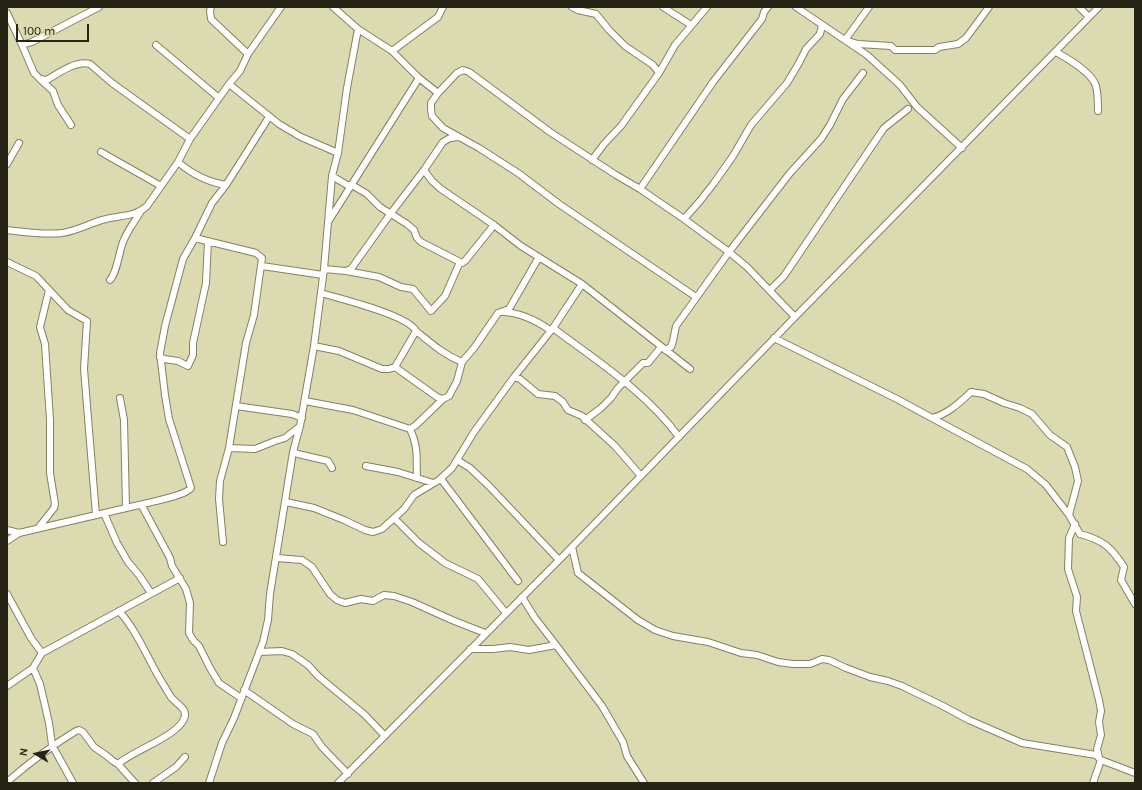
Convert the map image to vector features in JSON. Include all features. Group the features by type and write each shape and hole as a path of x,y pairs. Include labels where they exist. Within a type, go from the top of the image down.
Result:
{"street":[{"path":"22,45 32,42 99,7"},
{"path":"211,7 211,19 248,54"},
{"path":"110,280 114,276 118,256 124,240 141,212 147,206 178,162 190,139 240,70 248,54 281,7"},
{"path":"334,7 358,29 392,51 419,78 438,93"},
{"path":"392,51 438,17 442,7"},
{"path":"572,7 596,14 625,46 653,65 659,73"},
{"path":"663,7 692,25"},
{"path":"592,160 604,144 621,126 659,73 675,45 707,7"},
{"path":"640,189 713,82 762,19 764,12 768,7"},
{"path":"796,7 867,56 900,85 917,106 962,148"},
{"path":"845,40 869,7"},
{"path":"845,40 858,44 891,46 895,50 935,50 939,47 958,44 966,38 989,7"},
{"path":"1079,7 1089,17"},
{"path":"338,783 485,633 572,547 774,338 1056,52 1098,7"},
{"path":"7,13 34,73 53,91 58,105 71,125"},
{"path":"684,219 714,183 733,156 751,125 787,83 806,50 820,34 822,25"},
{"path":"209,783 222,743 234,718 263,642 268,620 270,594 293,452 302,418 314,346 324,272 332,176 338,154 347,88 358,29"},
{"path":"156,45 219,98"},
{"path":"1056,52 1075,63 1094,82 1096,87 1098,111"},
{"path":"40,79 47,80 66,68 86,63 90,64 112,83 190,139"},
{"path":"696,297 572,213 518,173 479,148 443,128 432,116 431,109 431,103 438,93 457,73 462,70 469,72 550,132 640,189 729,252 747,267 795,317"},
{"path":"585,420 601,408 618,388 643,363 648,363 663,348 671,347 674,341 676,326 696,297 790,173 821,139 843,99 863,73"},
{"path":"327,223 419,78"},
{"path":"229,84 269,117 301,137 338,154"},
{"path":"770,290 784,276 884,128 908,109"},
{"path":"7,541 19,533 181,495 191,488 169,419 160,357 165,326 183,259 212,204 226,185 269,117"},
{"path":"443,128 443,142"},
{"path":"346,271 351,270 355,265 443,142 450,138 459,137"},
{"path":"7,164 19,143"},
{"path":"101,152 161,186"},
{"path":"178,162 191,173 202,179 226,185"},
{"path":"424,170 432,181 441,189 494,225 521,246 582,284 690,369"},
{"path":"332,176 367,194 380,207 414,230 417,238 421,242 462,263 494,225"},
{"path":"7,230 42,233 63,232 106,219 141,212"},
{"path":"195,238 256,253 262,258 254,315 246,343 229,448 220,481 219,499 223,542"},
{"path":"160,357 178,361 188,366 192,355 193,343 206,283 208,241"},
{"path":"504,312 509,309 519,294 539,256"},
{"path":"8,261 36,276 68,310 88,321 84,369 96,515"},
{"path":"262,266 324,272 346,271 379,277 401,287 412,289 431,311 445,296 460,262"},
{"path":"286,502 314,508 365,530 373,532 382,529 404,509 414,495 441,479 452,468 474,432 551,329 582,284"},
{"path":"39,528 54,508 55,504 50,473 50,420 45,344 40,327 49,290"},
{"path":"321,293 385,312 408,323 414,326 416,331 437,349 462,362"},
{"path":"305,401 352,410 410,428 416,425 443,399 449,396 457,381 462,362 474,348 498,313 504,312 513,313 551,329 624,382 654,409 679,437"},
{"path":"314,346 339,351 382,369 389,369 395,367 416,331"},
{"path":"774,338 898,399 1027,468 1046,485 1069,515 1080,534 1095,538 1114,551 1124,567 1122,580 1135,604"},
{"path":"395,367 437,397 443,399"},
{"path":"514,377 520,379 538,394 555,396 563,402 568,410 582,416 615,446 641,476"},
{"path":"932,418 940,416 952,409 971,392 984,394 1032,414 1050,435 1067,447 1075,467 1078,481 1069,515"},
{"path":"120,398 124,420 126,508"},
{"path":"236,406 292,414 302,418"},
{"path":"229,448 255,449 285,438 300,426"},
{"path":"410,428 415,439 417,450 417,478"},
{"path":"293,452 328,461 332,468"},
{"path":"457,460 470,468 489,486 559,560"},
{"path":"366,466 398,472 433,483"},
{"path":"441,479 518,581"},
{"path":"139,505 142,506 149,517 170,558 172,566 186,589 190,603 189,633 199,646 219,683 241,698"},
{"path":"104,513 117,543 128,562 151,593"},
{"path":"394,518 419,543 440,559 478,579 506,613"},
{"path":"1074,524 1069,538 1068,569 1077,597 1076,611 1101,712 1099,722 1101,735 1097,749 1100,759 1093,783"},
{"path":"7,530 19,533"},
{"path":"572,547 578,573 638,620 655,630 673,636 708,642 741,653 778,662 810,664 822,659 829,660 870,677 902,686 969,720 1022,743 1096,755 1100,759 1135,773"},
{"path":"277,558 302,560 312,567 330,594 337,600 345,603 361,599 373,601 384,595 394,596 412,602 485,633"},
{"path":"7,686 33,668 42,653 180,578"},
{"path":"7,594 31,638 42,653"},
{"path":"522,597 534,618 602,706 623,742 627,756 644,783"},
{"path":"118,764 125,758 164,737 177,728 184,720 185,714 183,709 171,698 131,625 119,610"},
{"path":"470,649 493,649 510,646 529,650 556,645"},
{"path":"259,652 282,651 292,654 308,665 318,676 365,715 385,736"},
{"path":"33,668 42,692 52,745 73,783"},
{"path":"244,690 293,724 313,734 322,747 348,774"},
{"path":"7,782 33,759 52,745 79,730 83,732 94,748 107,756 112,762 118,764 135,783"},
{"path":"153,783 176,767 185,757"}]}
